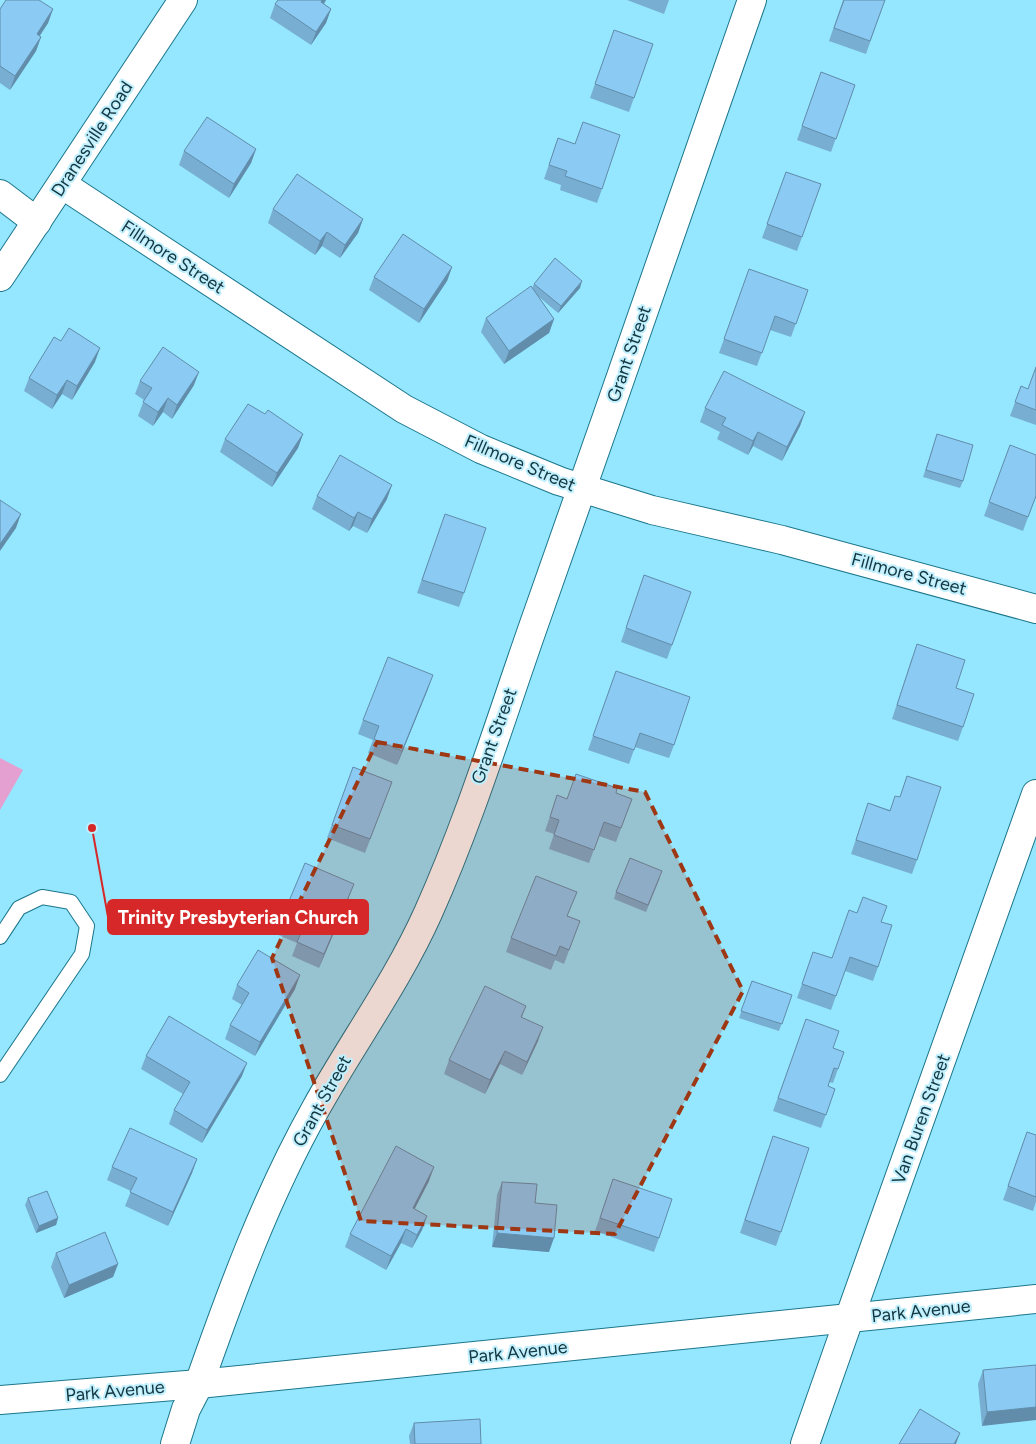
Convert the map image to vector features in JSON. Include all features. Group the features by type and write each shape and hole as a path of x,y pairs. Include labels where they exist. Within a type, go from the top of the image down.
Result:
{"street":[{"name":"Dranesville Road","path":"0,277 63,185 184,0"},
{"name":"Grant Street","path":"174,1444 186,1409 199,1384 259,1226 286,1165 316,1108 401,967 428,913 459,834 582,489 752,0"},
{"name":"Fillmore Street","path":"63,185 404,409 481,449 582,489 652,510 782,540 1036,609"},
{"path":"0,194 37,222"},
{"name":"Van Buren Street","path":"805,1444 1036,794"},
{"name":"Park Avenue","path":"0,1400 199,1384 1036,1299"}],"lane":[{"path":"0,937 19,908 42,897 71,902 87,926 82,954 0,1075"}],"highlighted area":[{"path":"377,742 645,792 743,991 615,1234 361,1221 272,958"}],"shaded area":[{"path":"0,758 23,770 0,810"}],"building":[{"path":"6,0 39,0 53,9 37,34 41,37 15,76 0,66 0,9"},
{"path":"278,0 322,0 321,2 331,9 316,32 275,4"},
{"path":"844,0 885,0 870,41 834,28"},
{"path":"614,30 653,44 634,98 595,84"},
{"path":"821,72 855,85 836,139 802,126"},
{"path":"207,117 256,149 234,184 184,151"},
{"path":"583,122 620,135 602,189 565,176 567,171 549,165 558,138 575,144"},
{"path":"786,172 821,184 802,237 767,224"},
{"path":"297,174 363,219 345,245 327,232 320,241 273,209"},
{"path":"403,234 452,267 424,309 374,277"},
{"path":"555,258 582,281 561,306 534,284"},
{"path":"749,269 808,290 796,324 775,316 762,353 724,339"},
{"path":"531,286 554,319 509,351 486,318"},
{"path":"69,328 100,348 77,386 67,380 57,395 29,378 54,337 61,341"},
{"path":"163,347 199,372 177,405 168,398 158,412 143,402 152,388 140,381"},
{"path":"1036,367 1036,410 1015,402 1021,386 1028,389"},
{"path":"724,371 805,412 787,447 758,432 753,441 722,425 726,418 705,408"},
{"path":"248,404 265,414 268,410 303,434 277,473 225,439"},
{"path":"937,434 973,445 963,481 926,470"},
{"path":"1010,445 1036,455 1036,496 1028,517 989,502"},
{"path":"340,455 392,485 372,519 358,512 354,518 317,496"},
{"path":"0,500 21,514 0,544"},
{"path":"445,514 486,528 464,593 422,580"},
{"path":"644,575 691,592 672,645 626,628"},
{"path":"917,644 965,660 956,688 974,694 963,727 897,705"},
{"path":"388,657 433,675 402,751 374,739 379,726 363,720"},
{"path":"616,671 690,697 674,745 640,733 634,750 593,736"},
{"path":"353,767 392,782 370,839 332,825"},
{"path":"576,774 617,788 616,793 632,799 621,828 604,822 594,850 554,835 559,820 550,817 557,795 567,799"},
{"path":"907,776 941,787 917,860 856,840 868,803 890,811 895,796 900,797"},
{"path":"630,858 662,871 648,905 616,892"},
{"path":"305,863 354,884 324,954 297,942 303,929 281,920"},
{"path":"536,876 577,892 567,916 580,921 569,950 560,946 556,956 511,938"},
{"path":"863,897 887,906 881,922 892,925 878,967 850,957 836,996 802,984 813,952 832,958 849,910 857,913"},
{"path":"258,950 300,975 260,1042 230,1025 249,993 237,985"},
{"path":"752,981 792,995 782,1024 741,1011"},
{"path":"485,986 526,1006 521,1017 543,1027 527,1062 505,1051 490,1080 449,1060"},
{"path":"169,1016 247,1063 207,1130 174,1110 190,1082 146,1056"},
{"path":"806,1019 839,1031 833,1048 844,1052 838,1069 834,1068 828,1086 835,1089 826,1115 778,1098"},
{"path":"130,1128 197,1159 173,1212 130,1192 137,1178 112,1167"},
{"path":"1027,1132 1036,1135 1036,1197 1008,1186"},
{"path":"773,1136 809,1148 781,1232 745,1220"},
{"path":"396,1146 434,1167 413,1208 427,1216 417,1235 406,1229 391,1256 350,1234"},
{"path":"613,1179 672,1199 659,1238 600,1218"},
{"path":"502,1182 537,1184 535,1203 557,1205 554,1238 497,1233"},
{"path":"47,1191 58,1218 39,1226 28,1198"},
{"path":"105,1232 118,1264 69,1285 56,1253"},
{"path":"1036,1365 1036,1407 987,1412 983,1370"},
{"path":"920,1409 960,1433 954,1444 899,1444"},
{"path":"480,1419 481,1444 415,1444 414,1423"}],"place":[{"name":"Trinity Presbyterian Church","path":"92,828"}]}
